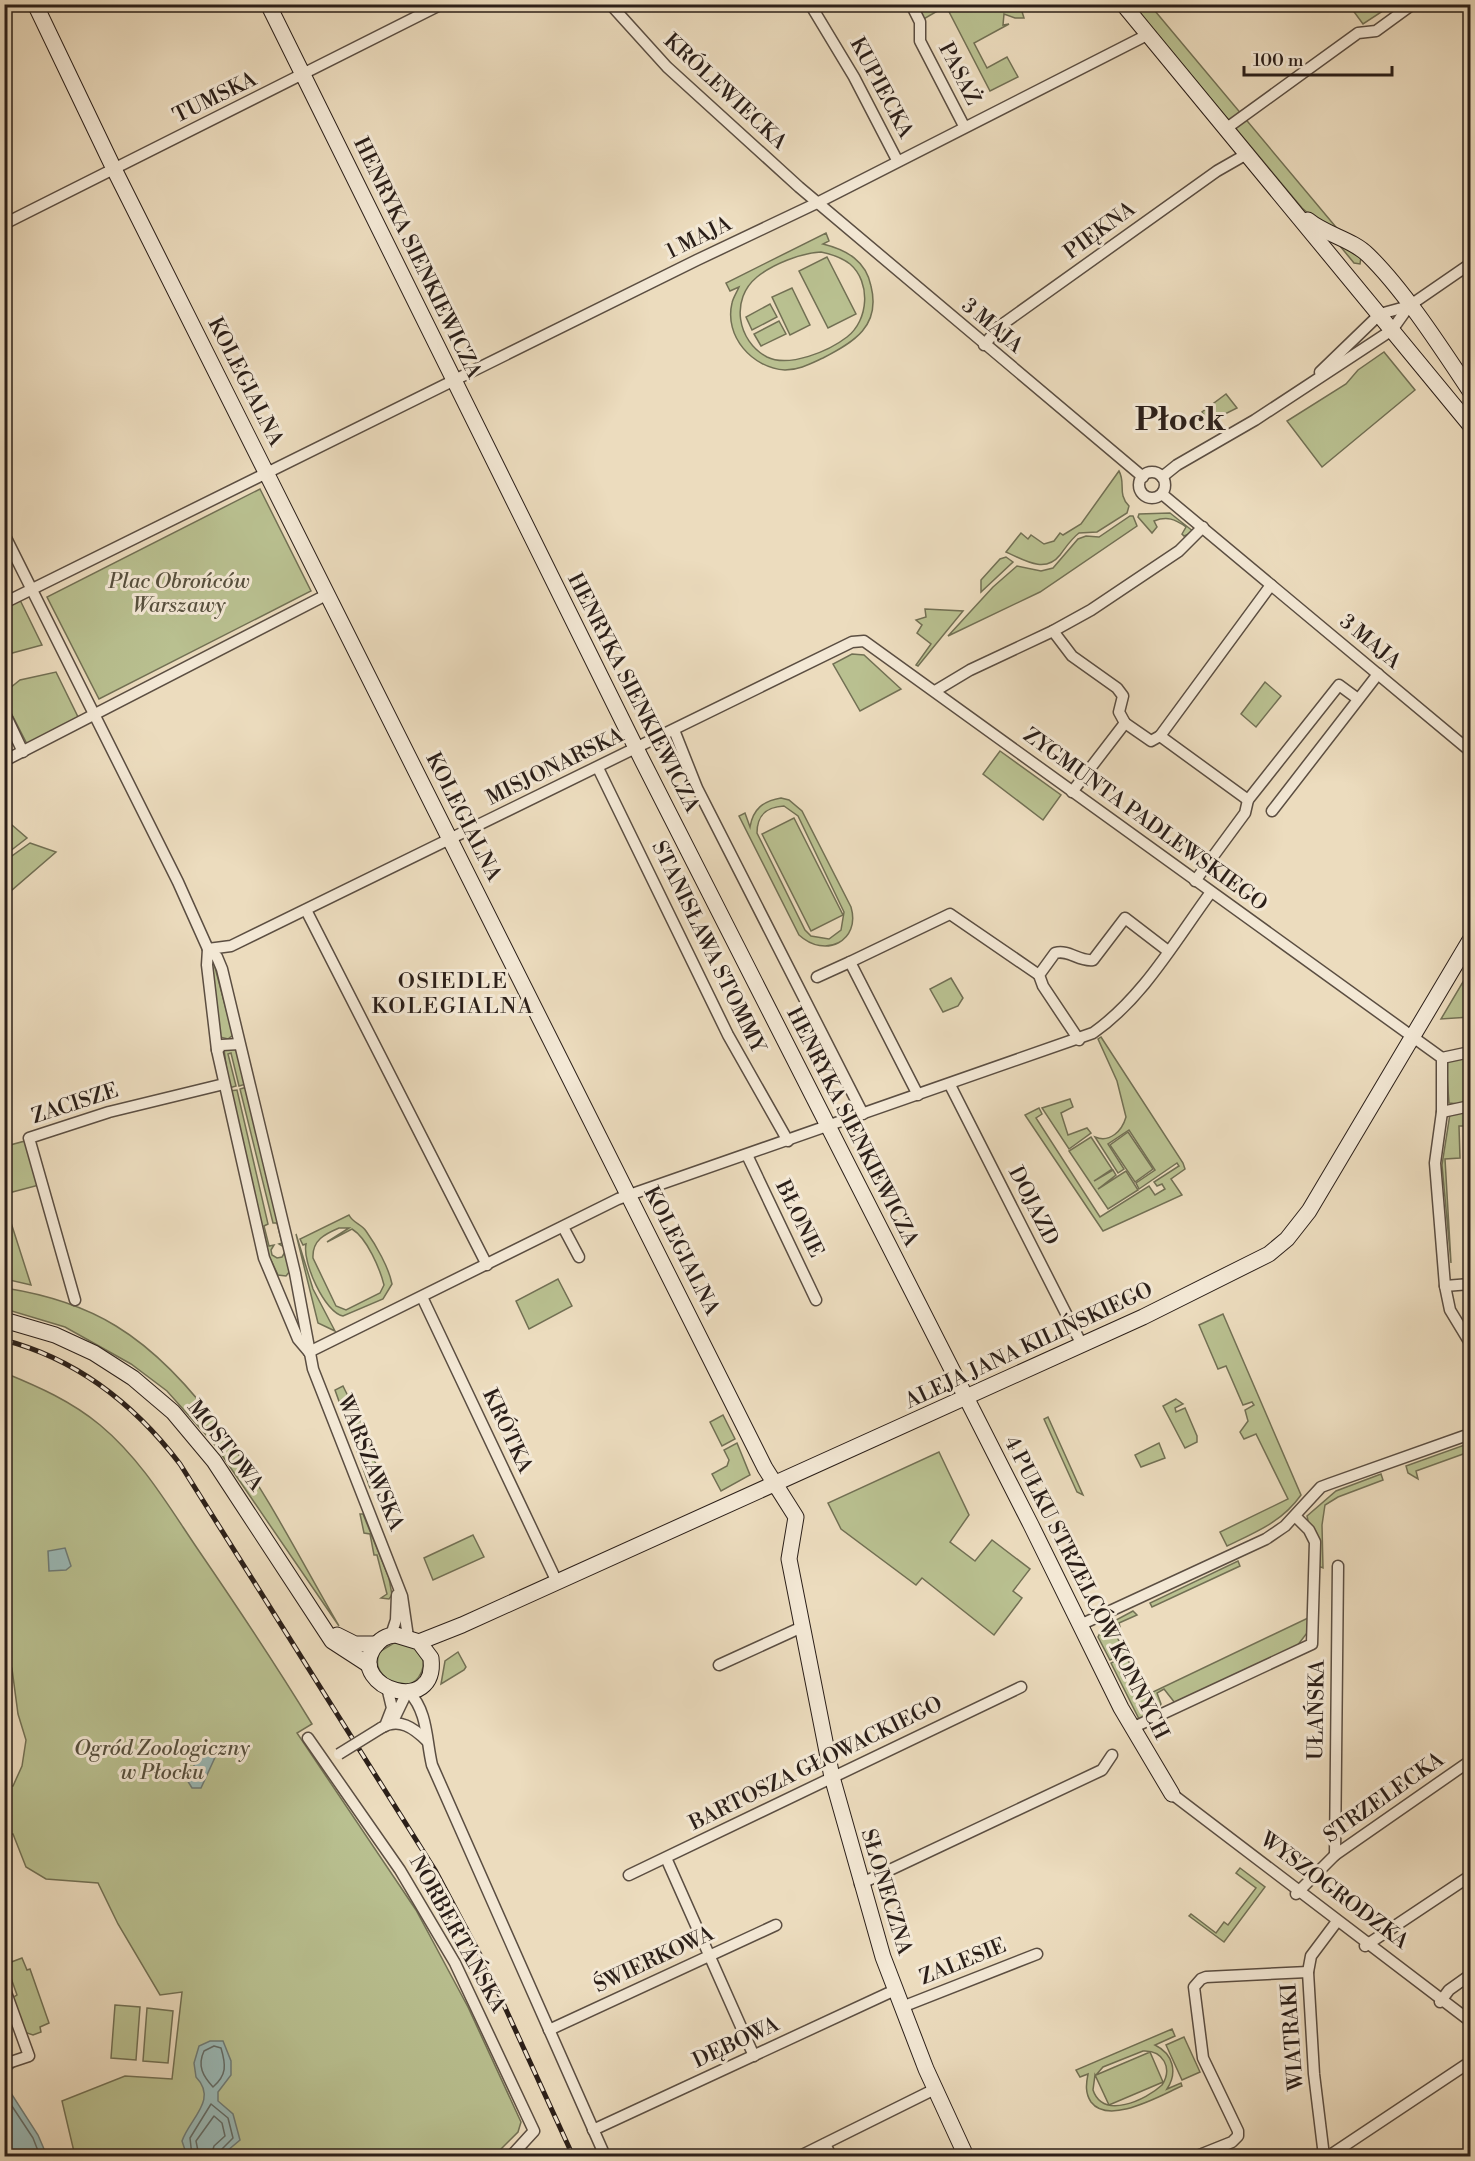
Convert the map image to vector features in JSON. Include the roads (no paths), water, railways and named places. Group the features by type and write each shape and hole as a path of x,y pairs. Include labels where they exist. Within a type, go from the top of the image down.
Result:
{"street":[{"name":"KOLEGIALNA","path":"35,4 114,169 774,1482"},
{"name":"HENRYKA SIENKIEWICZA","path":"268,4 636,748 965,1398"},
{"name":"TUMSKA","path":"4,224 304,76 442,4"},
{"name":"KRÓLEWIECKA","path":"610,4 666,67 817,203"},
{"name":"KUPIECKA","path":"810,4 854,77 897,160"},
{"name":"PASAŻ","path":"911,4 920,22 920,41 964,126"},
{"path":"1123,4 1227,129 1273,189 1380,314 1470,425"},
{"path":"1227,129 1358,33 1376,31 1413,4"},
{"name":"1 MAJA","path":"267,474 817,203 897,160 1147,34"},
{"name":"PIĘKNA","path":"984,345 1000,326 1217,171 1245,155"},
{"path":"1273,189 1320,230 1367,254 1444,352 1470,391"},
{"name":"3 MAJA","path":"817,203 1143,477"},
{"path":"1315,378 1380,314 1409,306 1470,264"},
{"path":"1162,477 1315,378 1397,336 1409,306"},
{"path":"1426,370 1425,358 1430,350 1444,352"},
{"path":"1152,472 1162,477 1165,486 1162,494 1151,498 1144,495 1140,488 1143,477 1152,472"},
{"path":"4,603 267,474"},
{"name":"3 MAJA","path":"1162,494 1470,752"},
{"path":"935,691 970,670 1053,631 1091,610 1179,551 1203,527"},
{"path":"4,534 178,882 208,949 217,957 222,969 295,1273 309,1352"},
{"path":"1053,631 1064,648 1122,692 1119,712 1125,723 1151,741 1160,736 1271,585"},
{"path":"4,761 328,594"},
{"name":"ZYGMUNTA PADLEWSKIEGO","path":"852,642 864,641 935,691 1412,1039 1442,1058"},
{"name":"MISJONARSKA","path":"208,949 231,946 852,642"},
{"path":"1272,811 1378,674"},
{"path":"1196,881 1245,813 1248,800 1339,685 1358,699"},
{"path":"4,712 23,752"},
{"path":"1072,792 1125,723"},
{"path":"674,730 698,788 863,1114"},
{"path":"1160,736 1248,800"},
{"name":"STANISŁAWA STOMMY","path":"597,768 728,1035 788,1141"},
{"path":"309,1352 630,1196 1093,1033 1119,1013 1211,892"},
{"path":"306,910 487,1265"},
{"path":"817,977 950,914 1039,975 1078,1040"},
{"path":"1039,975 1055,953 1060,951 1086,961 1093,960 1125,918 1168,951"},
{"name":"ALEJA JANA KILIŃSKIEGO","path":"414,1640 462,1625 774,1482 1082,1345 1253,1263 1282,1243 1309,1211 1470,940"},
{"path":"208,949 207,965 217,1050 264,1258 298,1339 309,1352"},
{"path":"850,962 918,1095"},
{"path":"217,1050 229,1043 239,1044"},
{"path":"1470,1052 1442,1058 1442,1112 1435,1163 1447,1302 1470,1343"},
{"name":"ZACISZE","path":"75,1300 29,1138 109,1112 224,1084"},
{"name":"DOJAZD","path":"950,1085 1082,1345"},
{"path":"1442,1112 1470,1106"},
{"name":"BŁONIE","path":"747,1155 816,1300"},
{"path":"563,1227 579,1257"},
{"path":"271,1276 280,1282 286,1282 292,1280 295,1273"},
{"path":"1444,1286 1470,1284"},
{"name":"KRÓTKA","path":"422,1298 557,1582"},
{"name":"MOSTOWA","path":"4,1320 54,1335 101,1357 133,1378 173,1412 214,1461 313,1608 332,1641 369,1665"},
{"name":"WARSZAWSKA","path":"309,1352 319,1390 398,1588 414,1640"},
{"name":"4 PUŁKU STRZELCÓW KONNYCH","path":"965,1398 1132,1728 1172,1794"},
{"path":"1080,1625 1266,1539 1295,1516 1321,1487 1470,1434"},
{"name":"SŁONECZNA","path":"774,1482 796,1517 788,1553 832,1777 860,1884 895,1990 935,2089 966,2157"},
{"path":"1132,1728 1312,1644 1315,1542 1309,1530 1295,1516"},
{"name":"UŁAŃSKA","path":"1335,1856 1338,1566"},
{"name":"WARSZAWSKA","path":"391,1635 396,1620 398,1588"},
{"name":"MOSTOWA","path":"313,1608 342,1639 360,1644 377,1644"},
{"name":"ALEJA JANA KILIŃSKIEGO","path":"431,1658 439,1645 462,1625"},
{"path":"719,1665 802,1628"},
{"path":"328,1763 386,1726 408,1692 424,1684 430,1672 431,1658 414,1640 391,1635 377,1644 370,1655 369,1665 374,1677 387,1687 408,1692 420,1707 426,1727"},
{"name":"NORBERTAŃSKA","path":"424,1684 428,1718 427,1741 432,1765 605,2157"},
{"path":"386,1726 392,1708 387,1687"},
{"name":"BARTOSZA GŁOWACKIEGO","path":"629,1875 1021,1687"},
{"path":"386,1726 408,1726 427,1741"},
{"name":"NORBERTAŃSKA","path":"308,1738 328,1763 400,1870 449,1954 523,2103 534,2131 511,2156"},
{"path":"860,1884 1102,1770 1112,1755"},
{"name":"STRZELECKA","path":"1297,1892 1335,1856 1470,1761"},
{"name":"WYSZOGRODZKA","path":"1172,1794 1297,1892 1470,2022"},
{"path":"666,1858 754,2056"},
{"path":"1367,1945 1470,1876"},
{"name":"ŚWIERKOWA","path":"549,2030 776,1924"},
{"name":"WIATRAKI","path":"1324,2157 1314,2074 1308,1972 1311,1956 1335,1924"},
{"name":"ZALESIE","path":"902,2007 1037,1954"},
{"path":"1197,2157 1232,2142 1238,2136 1237,2125 1203,2058 1194,1987 1206,1977 1308,1972"},
{"path":"1441,2000 1449,1990 1470,1975"},
{"path":"4,1987 29,2056 12,2062"},
{"name":"DĘBOWA","path":"593,2130 895,1990"},
{"path":"1329,2157 1470,2062"},
{"path":"800,2157 935,2089"},
{"path":"825,2144 831,2157"}],"water":[{"path":"65,1548 71,1566 66,1570 49,1571 48,1551"},
{"path":"209,1748 217,1753 201,1788 192,1788 187,1780 201,1751"},
{"path":"210,2041 223,2041 231,2061 231,2075 218,2092 218,2101 233,2114 240,2140 221,2156 187,2156 182,2141 200,2109 204,2093 196,2077 194,2063 199,2046"},
{"path":"4,2057 10,2058 14,2067 5,2076 7,2087 38,2135 47,2156 5,2156"}],"railway":[{"path":"4,1340 56,1359 102,1387 144,1422 180,1464 435,1870 487,1968 573,2156"}],"district":[{"name":"Płock","path":"1180,420"},
{"name":"OSIEDLE KOLEGIALNA","path":"453,994"}],"park label":[{"name":"Plac Obrońców Warszawy","path":"179,594"},
{"name":"Ogród Zoologiczny w Płocku","path":"162,1761"}]}
